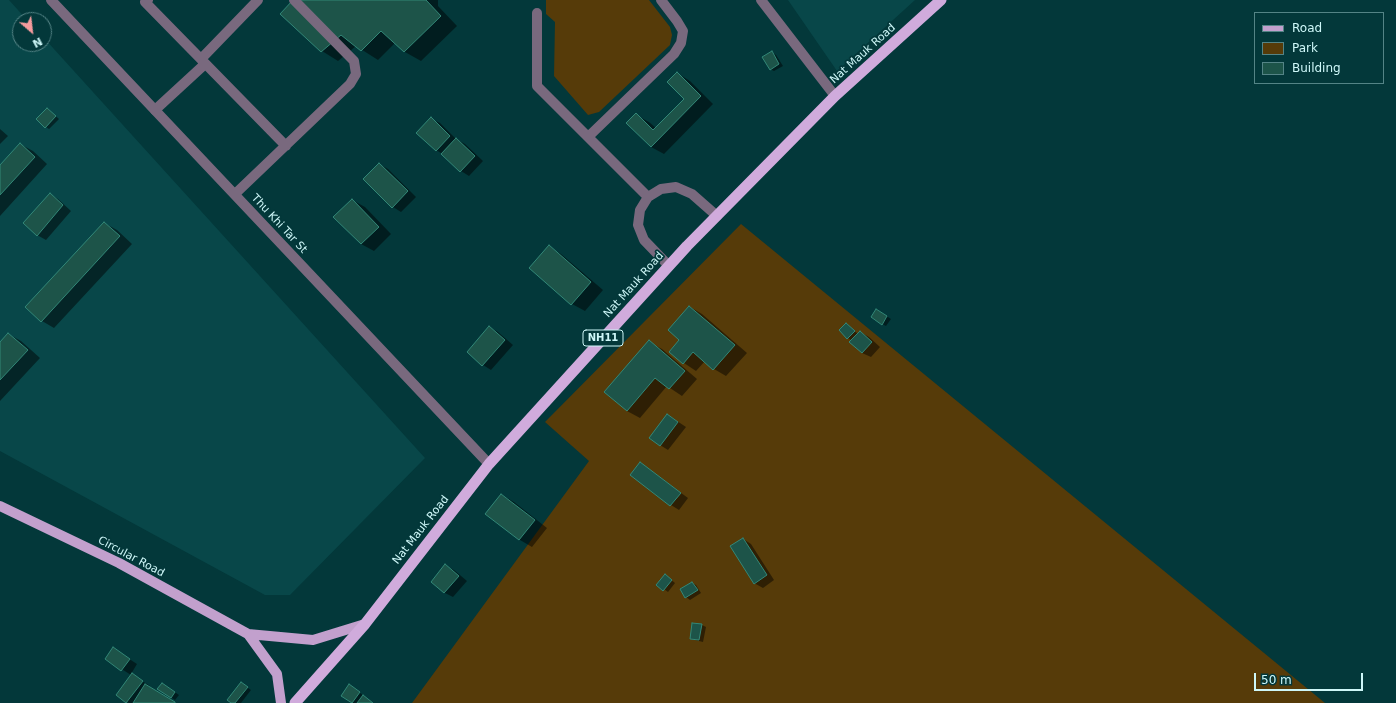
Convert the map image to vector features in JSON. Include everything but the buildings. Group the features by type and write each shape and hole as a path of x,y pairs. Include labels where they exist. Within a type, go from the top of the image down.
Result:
{"highway":[{"name":"Nat Mauk Road","path":"295,703 364,624 489,464 669,266 835,96 941,0"}],"main road":[{"name":"Circular Road","path":"0,506 119,563 248,634"},
{"path":"248,634 313,640 364,624"},
{"path":"248,634 277,674 281,703"}],"street":[{"name":"Thu Khi Tar St","path":"51,0 489,464"},
{"path":"148,0 145,2 286,146"},
{"path":"155,110 203,61 258,0"},
{"path":"235,194 350,84 356,74 354,61 294,0"},
{"path":"588,137 674,54 681,43 683,31 661,0"},
{"path":"761,0 835,96"},
{"path":"537,13 538,86 648,197"},
{"path":"669,266 644,240 638,225 640,210 648,197 661,189 676,187 692,194 717,216"}],"shaded area":[{"path":"0,0 9,0 20,12 12,12 12,52 52,52 52,47 425,458 290,595 265,595 0,451"},
{"path":"788,0 915,0 837,71"}],"green space":[{"path":"546,0 649,0 670,27 672,35 670,45 599,112 588,115 554,76 555,22 546,14"},
{"path":"741,224 1325,703 412,703 589,461 545,422"}]}
